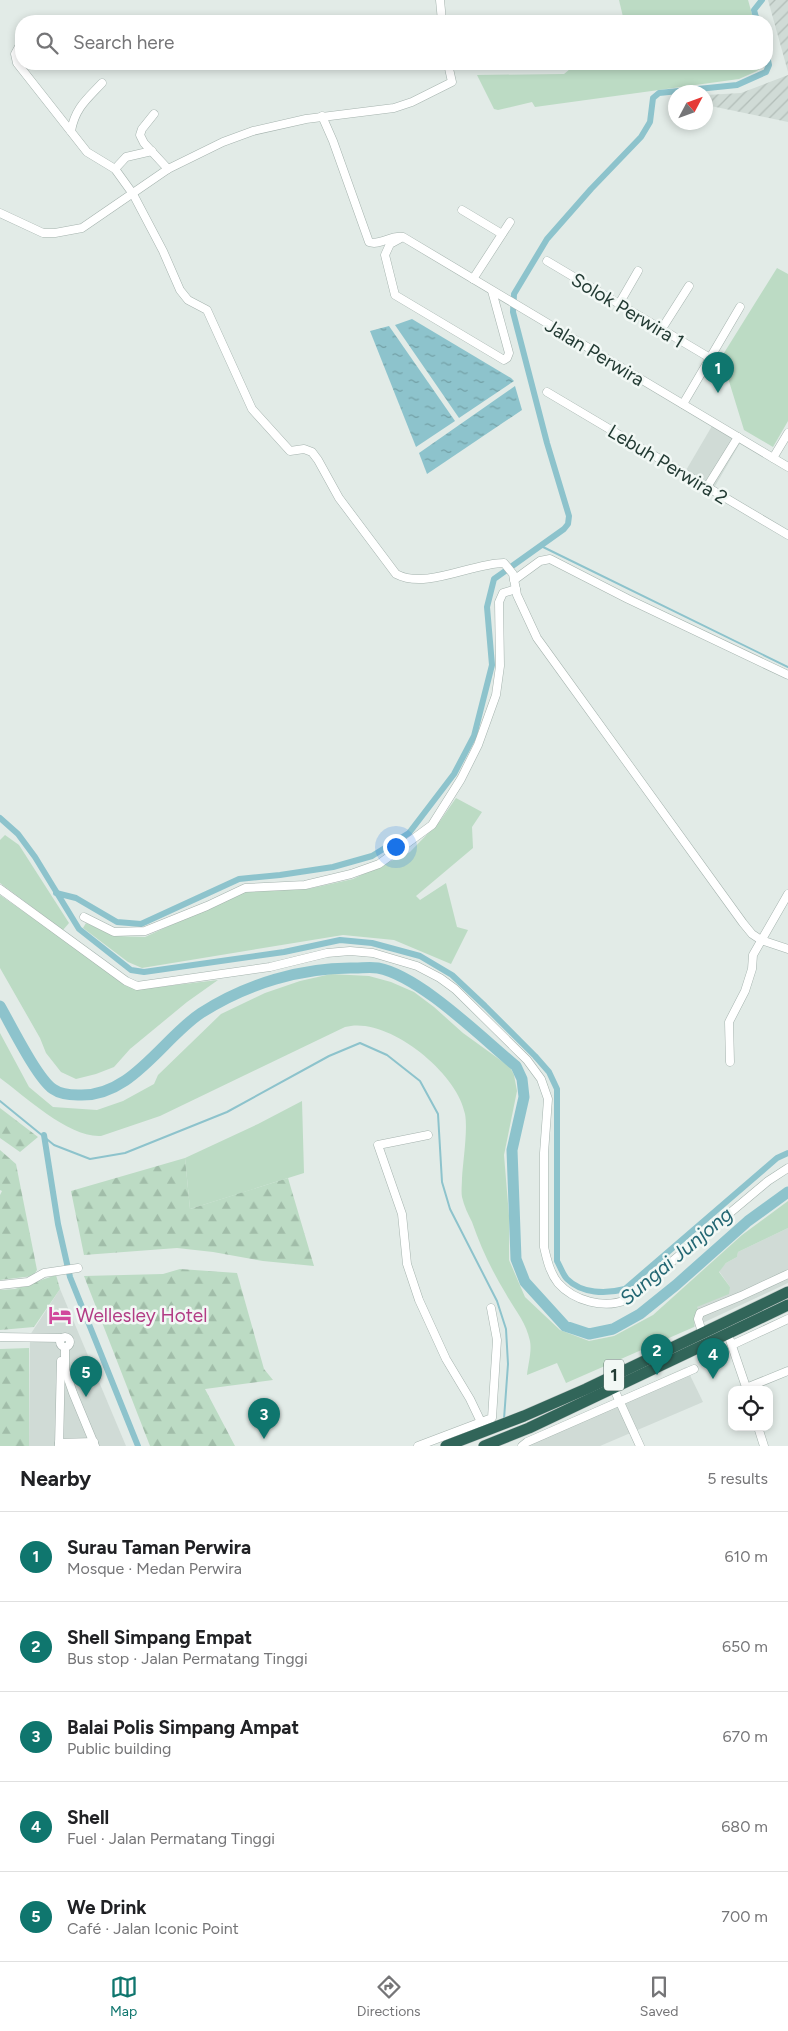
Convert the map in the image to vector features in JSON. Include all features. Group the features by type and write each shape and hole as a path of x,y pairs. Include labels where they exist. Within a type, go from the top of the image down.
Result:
{"highway":[{"name":"1","path":"446,1446 524,1416 586,1389 788,1292"},
{"name":"1","path":"484,1446 529,1428 613,1387 730,1339 788,1305"}],"street":[{"path":"440,0 441,15"},
{"path":"22,70 87,152 115,169 133,194 163,250 180,290 188,300 207,310 252,409 290,451 304,449 312,452 339,498 396,574 405,578 416,579 446,575 493,563 504,563 513,577 516,589 537,638 720,893 752,934 761,940 788,949"},
{"path":"0,213 43,233 54,234 82,228 168,169 223,142 253,131 322,116 394,108 412,102 452,82 449,70"},
{"path":"71,132 73,117 102,83"},
{"path":"154,114 142,129 140,135 144,143 168,169"},
{"path":"322,116 350,186 366,239 376,243 395,236 403,237"},
{"path":"115,169 126,157 152,151"},
{"path":"462,210 502,234"},
{"path":"473,279 510,222"},
{"path":"403,237 390,244 385,255 395,295 504,360 509,353 492,291"},
{"name":"Jalan Perwira","path":"403,237 788,466"},
{"name":"Solok Perwira 1","path":"547,261 710,358"},
{"path":"619,304 638,271"},
{"path":"662,330 689,286"},
{"path":"683,404 740,307"},
{"name":"Lebuh Perwira 2","path":"547,392 788,536"},
{"path":"773,458 788,433"},
{"path":"707,487 738,436"},
{"path":"513,577 540,561 550,559 628,599 788,675"},
{"path":"84,917 114,932 145,931 207,906 245,888 305,884 351,874 379,864 432,825 461,778 478,745 496,696 500,666 499,602 503,593 516,589"},
{"path":"0,889 126,981 137,986 270,967 306,957 350,951 373,953 395,958 417,966 440,978 455,989 527,1060 536,1070 546,1088 548,1099 544,1153 544,1248 547,1262 558,1283 569,1292 585,1300 610,1304 626,1300 768,1181 788,1168"},
{"path":"730,1062 729,1022 745,991 752,969 753,955 788,894"},
{"path":"428,1135 378,1145 402,1214 407,1264 419,1300 446,1359 470,1398 481,1422"},
{"path":"0,1285 28,1282 44,1273 76,1268"},
{"path":"702,1332 698,1319 700,1312 741,1296 788,1274"},
{"path":"418,1446 492,1418 497,1340 491,1308"},
{"path":"746,1386 730,1339 788,1319"},
{"path":"0,1337 63,1343"},
{"path":"63,1343 65,1370 94,1444 59,1444 63,1343"},
{"path":"522,1446 527,1442 694,1369"},
{"path":"753,1386 788,1370"},
{"path":"613,1387 640,1446"},
{"path":"759,1431 764,1446"}],"shaded area":[{"path":"768,0 788,0 788,72 773,15"},
{"path":"788,75 788,122 713,106 713,95 741,93"},
{"path":"712,426 740,443 714,488 685,472"},
{"path":"788,1228 788,1283 694,1327 697,1307 730,1287 719,1271 726,1263 737,1257 738,1252"},
{"path":"60,1289 126,1446 29,1446 30,1335"},
{"path":"686,1367 703,1402 600,1446 519,1446 519,1443"}],"green space":[{"path":"619,0 748,0 752,15 623,15"},
{"path":"569,70 758,70 739,79 695,85 668,85 668,89 535,107 532,102 498,110 494,109 477,75 564,74"},
{"path":"777,268 788,274 788,421 773,447 744,430 728,378 714,369"},
{"path":"456,798 482,812 472,827 473,848 416,896 420,900 446,883 457,927 468,930 451,964 394,940 343,935 142,968 128,962 83,928 86,923 115,936 145,937 247,890 308,889 353,879 410,852 440,821"},
{"path":"5,835 19,845 69,923 63,930 0,883 0,840"},
{"path":"0,895 131,987 142,989 218,980 187,1002 130,1049 114,1067 76,1079 61,1072 46,1053 40,1038 0,968"},
{"path":"331,974 369,976 391,982 414,992 463,1033 510,1067 514,1075 517,1091 504,1155 509,1216 509,1260 525,1297 560,1330 589,1341 614,1336 653,1315 742,1235 788,1201 788,1228 738,1252 737,1257 726,1263 719,1272 730,1287 729,1294 697,1307 699,1311 696,1313 694,1327 566,1383 557,1363 527,1375 531,1349 528,1334 487,1259 462,1197 466,1120 460,1098 435,1065 400,1038 380,1030 362,1026 345,1027 160,1116 101,1136 89,1135 62,1124 0,1078 0,1033 29,1087 53,1107 97,1110 123,1101 154,1084 158,1075 221,1014 265,993 300,981"},
{"path":"302,1101 304,1173 190,1209 185,1158"},
{"path":"0,1108 38,1137 20,1152 0,1138"},
{"path":"0,1150 16,1164 37,1270 33,1276 0,1280 0,1195 2,1191 0,1190"},
{"path":"185,1158 190,1209 288,1178 314,1266 263,1261 177,1248 84,1255 71,1191"},
{"path":"180,1269 237,1273 264,1369 273,1380 205,1389 235,1446 150,1446 84,1276 163,1274"},
{"path":"56,1275 60,1289 34,1327 0,1330 0,1290 15,1289"},
{"path":"29,1348 29,1446 0,1446 0,1349"}],"water":[{"path":"412,319 514,381 459,418 395,325"},
{"path":"389,326 455,421 416,447 370,331"},
{"path":"515,386 522,410 427,474 419,453"}],"waterway":[{"path":"755,15 754,10 762,0"},
{"path":"56,893 76,898 117,922 141,924 239,879 333,867 372,856 409,833 454,774 474,736 492,665 487,607 494,579 564,529 568,524 569,516 547,443 513,312 514,294 547,239 591,189 641,137 650,122 653,98 659,93 737,85 767,70"},
{"path":"541,546 788,667"},
{"path":"0,818 18,834 35,857 79,929 131,970 144,972 284,952 340,940 372,943 420,956 452,975 535,1056 549,1072 557,1089 557,1261 567,1279 580,1288 594,1292 610,1292 625,1289 777,1158 788,1153"},
{"name":"Sungai Junjong","path":"0,1006 32,1063 47,1083 59,1092 78,1095 97,1093 114,1087 145,1065 201,1013 256,986 295,974 335,968 378,968 395,973 431,995 516,1066 522,1079 524,1097 512,1150 516,1259 525,1282 565,1326 589,1334 613,1329 640,1314 676,1285 748,1221 788,1192"},
{"path":"0,1101 54,1145 90,1159 125,1153 227,1112 329,1056 360,1043 387,1055 420,1081 438,1114 442,1182 450,1209 497,1301 506,1329 508,1364 504,1419"},
{"path":"44,1135 58,1224 70,1277 138,1446"}],"place":[{"name":"Surau Taman Perwira","path":"718,393"},
{"name":"Wellesley Hotel","path":"60,1315"},
{"name":"Shell Simpang Empat","path":"657,1375"},
{"name":"Shell","path":"713,1379"},
{"name":"We Drink","path":"86,1397"},
{"name":"Balai Polis Simpang Ampat","path":"264,1439"}]}
